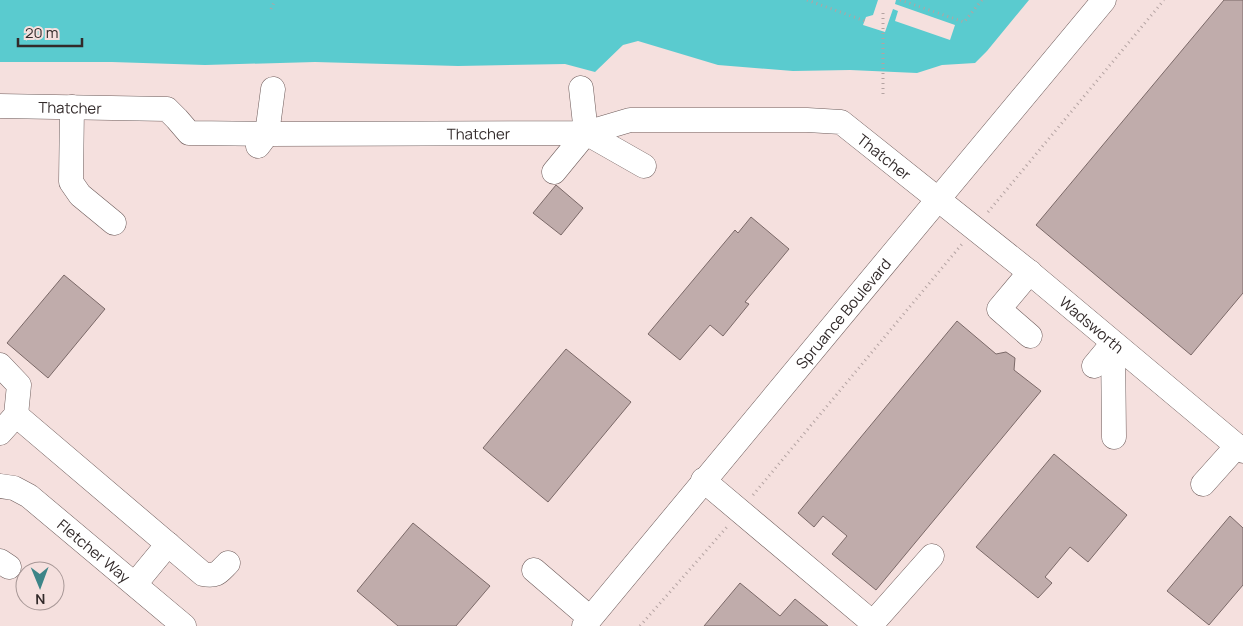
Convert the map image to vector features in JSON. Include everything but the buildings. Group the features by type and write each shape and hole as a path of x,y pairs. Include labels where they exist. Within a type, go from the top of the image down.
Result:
{"street":[{"name":"Spruance Boulevard","path":"587,622 703,480 1104,0"},
{"path":"260,142 273,88"},
{"path":"554,172 586,134 581,88"},
{"name":"Thatcher","path":"0,106 167,109 189,133 260,142 495,141 586,134 630,120 807,120 841,122 939,199"},
{"path":"72,107 71,182 80,195 114,223"},
{"path":"586,134 644,166"},
{"name":"Wadsworth","path":"939,199 1030,272 1240,449"},
{"path":"1030,272 1000,308 1030,336"},
{"path":"1094,366 1113,343"},
{"path":"1113,343 1114,437"},
{"path":"0,366 19,384 16,415 0,433"},
{"path":"16,415 204,574 211,576 219,573 228,563"},
{"path":"1204,484 1240,449"},
{"path":"703,480 872,624 932,556"},
{"name":"Fletcher Way","path":"5,483 29,496 184,626"},
{"path":"134,584 168,544"},
{"path":"534,570 587,622"}],"path":[{"path":"272,9 274,0"},
{"path":"807,0 865,21"},
{"path":"900,0 964,22 982,0"},
{"path":"640,626 740,511 1164,0"},
{"path":"883,94 884,10"}],"water":[{"path":"0,0 1029,0 975,63 942,65 917,73 850,70 793,71 718,65 638,41 623,45 595,72 565,64 458,66 315,62 205,65 112,62 0,62"}],"pier":[{"path":"878,0 896,0 895,4 955,25 950,40 895,21 898,11 893,9 885,32 863,25 866,17 873,15"}]}
